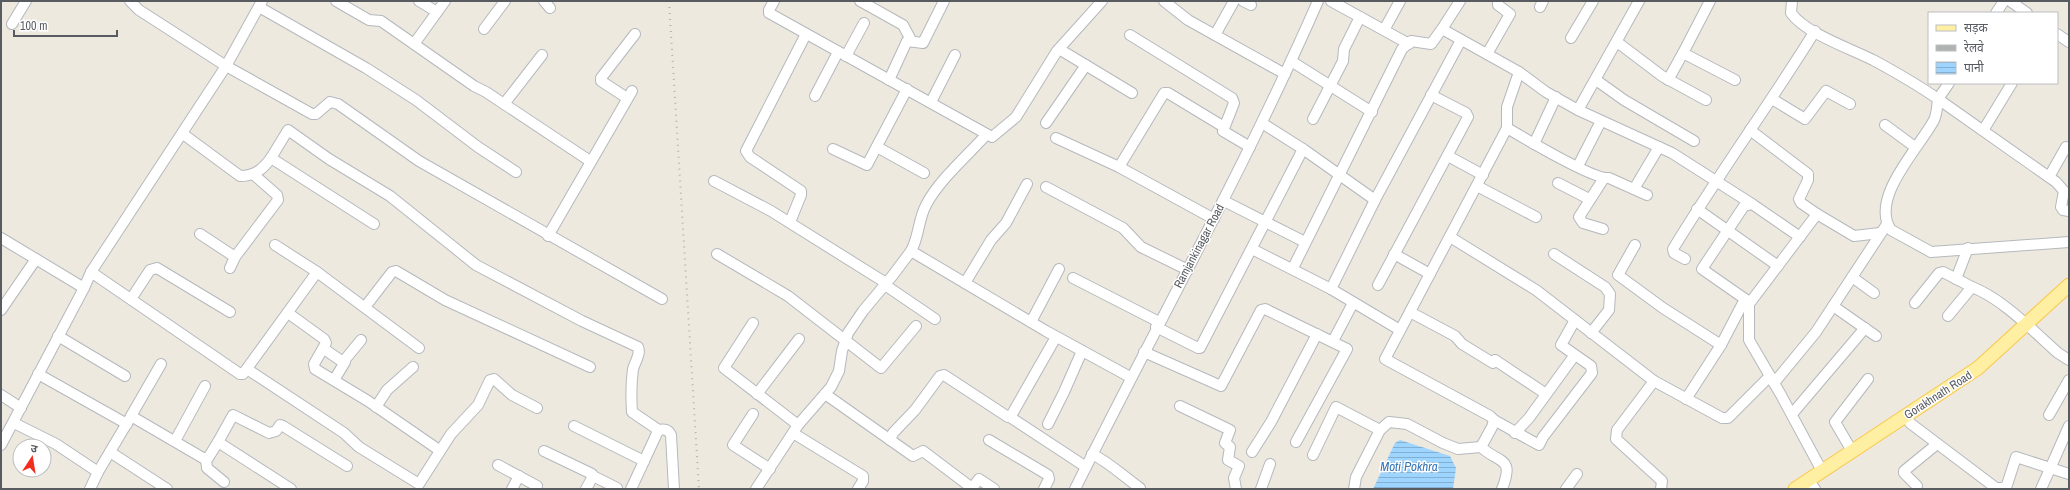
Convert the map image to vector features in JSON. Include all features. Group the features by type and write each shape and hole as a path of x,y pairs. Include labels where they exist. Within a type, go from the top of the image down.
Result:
{"main road":[{"name":"Gorakhnath Road","path":"1795,489 1812,484 1822,471 1978,368 2069,285"}],"street":[{"path":"12,24 26,1"},
{"path":"130,1 139,10 226,66 312,114 316,114 330,102 338,104 419,162 662,299"},
{"path":"336,1 369,20 381,21 474,86 486,92 590,161"},
{"path":"420,1 437,12"},
{"path":"414,44 445,1"},
{"path":"484,29 505,1"},
{"path":"774,1 769,13 889,80 932,102 990,137 996,136 1016,116 1059,49 1102,1"},
{"path":"860,1 903,25 910,40 920,44 923,43 944,1"},
{"path":"1164,1 1188,20 1285,74"},
{"path":"1215,35 1234,1"},
{"name":"Ramjankinagar Road","path":"1075,489 1130,377 1224,201 1262,123 1318,1"},
{"path":"1331,1 1408,44"},
{"path":"1384,30 1400,1"},
{"path":"1292,268 1372,112 1402,49 1411,41 1431,44 1460,1"},
{"path":"1487,54 1510,14 1498,5 1498,1"},
{"path":"1571,38 1593,1"},
{"path":"1578,110 1639,1"},
{"path":"1668,80 1710,1"},
{"path":"1792,1 1791,13 1795,19 1826,39 1911,80 1984,129 2049,177 2064,191 2061,207 2069,211"},
{"path":"1997,12 2004,1"},
{"path":"2010,1 2026,12"},
{"path":"1,445 14,423 91,272 183,134 226,66 261,4 416,100 478,147 516,172"},
{"path":"1313,119 1343,60 1344,49 1360,17"},
{"path":"816,96 842,54 864,23"},
{"path":"1442,29 1519,72 1578,110 1659,147 1716,180 1800,237"},
{"path":"1685,259 1674,253 1672,249 1716,180 1772,99 1815,31"},
{"path":"548,236 629,95 601,81 601,78 635,34"},
{"path":"790,222 801,195 801,191 750,157 746,151 806,34"},
{"path":"1130,35 1232,98 1234,103 1223,132 1250,147"},
{"path":"2058,35 2069,42"},
{"path":"889,80 908,41 910,40"},
{"path":"1331,289 1375,200 1461,40"},
{"path":"1616,42 1668,80 1706,100"},
{"path":"1059,49 1132,93"},
{"path":"1683,52 1735,80"},
{"path":"504,104 542,55"},
{"path":"932,102 955,55"},
{"path":"1291,61 1372,112"},
{"path":"1046,123 1086,65"},
{"path":"1519,72 1508,107 1507,128 1410,312 1385,356 1386,360 1490,416 1515,433 1539,445 1543,437 1592,373 1590,366 1565,350 1560,344 1575,320"},
{"path":"1596,80 1624,100 1694,141"},
{"path":"1948,84 1938,99 1934,120 1915,147 1894,183 1886,213 1887,224 1898,235 1927,251 1938,252 1968,248 2069,242"},
{"path":"1984,129 2011,84"},
{"path":"833,149 866,166 907,89"},
{"path":"1772,99 1803,119 1807,118 1826,91 1850,104"},
{"path":"1119,167 1164,93 1168,93 1224,127"},
{"path":"1378,284 1448,156 1468,115 1431,95"},
{"path":"1534,144 1556,97"},
{"path":"1578,166 1601,121"},
{"path":"1262,123 1303,149 1339,176 1375,200"},
{"path":"1884,126 1915,147"},
{"path":"1507,128 1534,144 1578,166 1647,195"},
{"path":"183,134 240,176 253,174 264,168 288,130 329,159 390,196 476,265 582,321 638,348 640,351 634,368 632,380 632,412 658,430 664,429 669,431 671,435 674,489"},
{"path":"1750,130 1808,174 1808,180 1799,201 1817,214 1854,236 1880,233"},
{"path":"756,489 796,429 831,387 838,371 848,333 863,310 886,284 911,251 924,209 932,195 986,135"},
{"path":"1056,138 1119,167 1214,219"},
{"path":"877,147 924,173"},
{"path":"1634,189 1659,147"},
{"path":"2049,177 2066,147"},
{"path":"1073,278 1200,348 1303,149"},
{"path":"1448,156 1483,175"},
{"path":"271,158 374,224"},
{"path":"230,268 235,257 278,200 277,196 253,174"},
{"path":"1603,229 1580,220 1579,217 1589,199 1604,178"},
{"path":"714,180 790,222 886,284 935,319"},
{"path":"1558,183 1589,199"},
{"path":"965,283 991,240 1006,223 1027,184"},
{"path":"1477,186 1536,217"},
{"path":"1046,187 1123,228 1141,247 1188,270"},
{"path":"1224,201 1305,242"},
{"path":"1747,302 1702,269 1729,231 1744,206 1752,204"},
{"path":"1697,209 1778,266"},
{"path":"1686,399 1747,302 1778,266 1817,214"},
{"path":"1450,237 1536,290 1654,381 1725,419 1772,380 1816,332 1887,224"},
{"path":"200,234 235,257"},
{"path":"1,238 84,288"},
{"path":"274,245 317,272 419,348"},
{"path":"1605,287 1618,275 1635,245"},
{"path":"1956,279 1968,248"},
{"path":"1252,249 1331,289 1400,330"},
{"path":"911,251 1056,337 1130,377"},
{"path":"718,254 788,296 882,368 916,326"},
{"path":"1394,254 1430,274"},
{"path":"1554,254 1605,287 1610,294 1609,310 1591,333"},
{"path":"1,310 36,259"},
{"path":"131,299 150,270 156,268 230,312"},
{"path":"1031,322 1059,269"},
{"path":"365,308 392,272 396,271 427,292 590,367"},
{"path":"91,272 240,374 243,374 247,369 317,272"},
{"path":"1916,303 1937,274 1943,272 1996,300 2058,353 2069,360"},
{"path":"1618,275 1663,308 1721,345"},
{"path":"1852,277 1874,293"},
{"path":"1948,316 1972,287"},
{"path":"1747,302 1749,340 1792,414 1822,471"},
{"path":"1333,341 1353,303"},
{"path":"1833,306 1876,336"},
{"path":"1144,352 1221,386 1262,309 1333,341 1347,349 1347,352 1296,442"},
{"path":"1410,312 1455,336 1462,344 1546,394"},
{"path":"288,313 324,339 326,344 314,366 440,450"},
{"path":"753,323 724,368 757,394 796,429 863,476 863,482 858,489"},
{"path":"1792,414 1865,328"},
{"path":"1252,452 1271,422 1317,334"},
{"path":"58,336 125,376"},
{"path":"1010,417 1056,337"},
{"path":"757,394 799,339"},
{"path":"334,380 361,340"},
{"path":"324,349 342,362 345,362"},
{"path":"1048,424 1082,351"},
{"path":"1515,433 1529,418 1574,356"},
{"path":"90,489 98,472 161,364"},
{"path":"376,407 387,390 413,367"},
{"path":"247,369 344,433 359,447 417,486 428,489"},
{"path":"38,374 129,420 175,441 206,459"},
{"path":"890,440 893,433 915,410 940,376 944,375 1086,467"},
{"path":"417,486 440,450 478,405 492,379 500,383 512,395 538,408"},
{"path":"1852,451 1835,422 1868,379"},
{"path":"2049,415 2069,380"},
{"path":"1654,381 1618,430 1616,439 1662,482 1660,489"},
{"path":"175,441 205,386"},
{"path":"825,394 913,456 922,451 971,488 979,479 994,489"},
{"path":"1,395 21,408"},
{"path":"1180,406 1230,430 1225,443 1230,447 1228,460 1239,466 1234,478 1236,489"},
{"path":"1313,455 1336,408 1379,431"},
{"path":"224,482 207,468 206,459 218,442 233,415 236,414 269,433 276,431 280,425 283,426 347,466"},
{"path":"753,414 733,445 770,469"},
{"path":"1908,415 1910,423 1996,488 2003,488 2007,485 2015,457 2069,474"},
{"path":"1481,447 1492,427 1494,420"},
{"path":"1354,489 1356,477 1379,431 1389,422 1407,424 1443,443 1458,449 1481,447 1502,460 1507,468 1508,475 1502,489"},
{"path":"14,423 56,444 98,472"},
{"path":"574,426 644,461"},
{"path":"2041,489 2069,426"},
{"path":"631,489 658,430"},
{"path":"989,440 1048,475 1049,478 1044,489"},
{"path":"218,442 291,489"},
{"path":"1917,486 1904,473 1904,471 1937,444"},
{"path":"544,451 617,488"},
{"path":"110,452 166,489"},
{"path":"1092,454 1111,464 1123,476 1140,488"},
{"path":"1261,489 1270,464"},
{"path":"498,465 537,486"},
{"path":"1566,489 1577,474"},
{"path":"512,489 519,476"},
{"path":"586,489 593,476"}],"water":[{"name":"Moti Pokhra","path":"1400,440 1450,456 1456,468 1453,489 1373,489 1395,443"}],"railway":[{"path":"669,1 699,489"}]}
